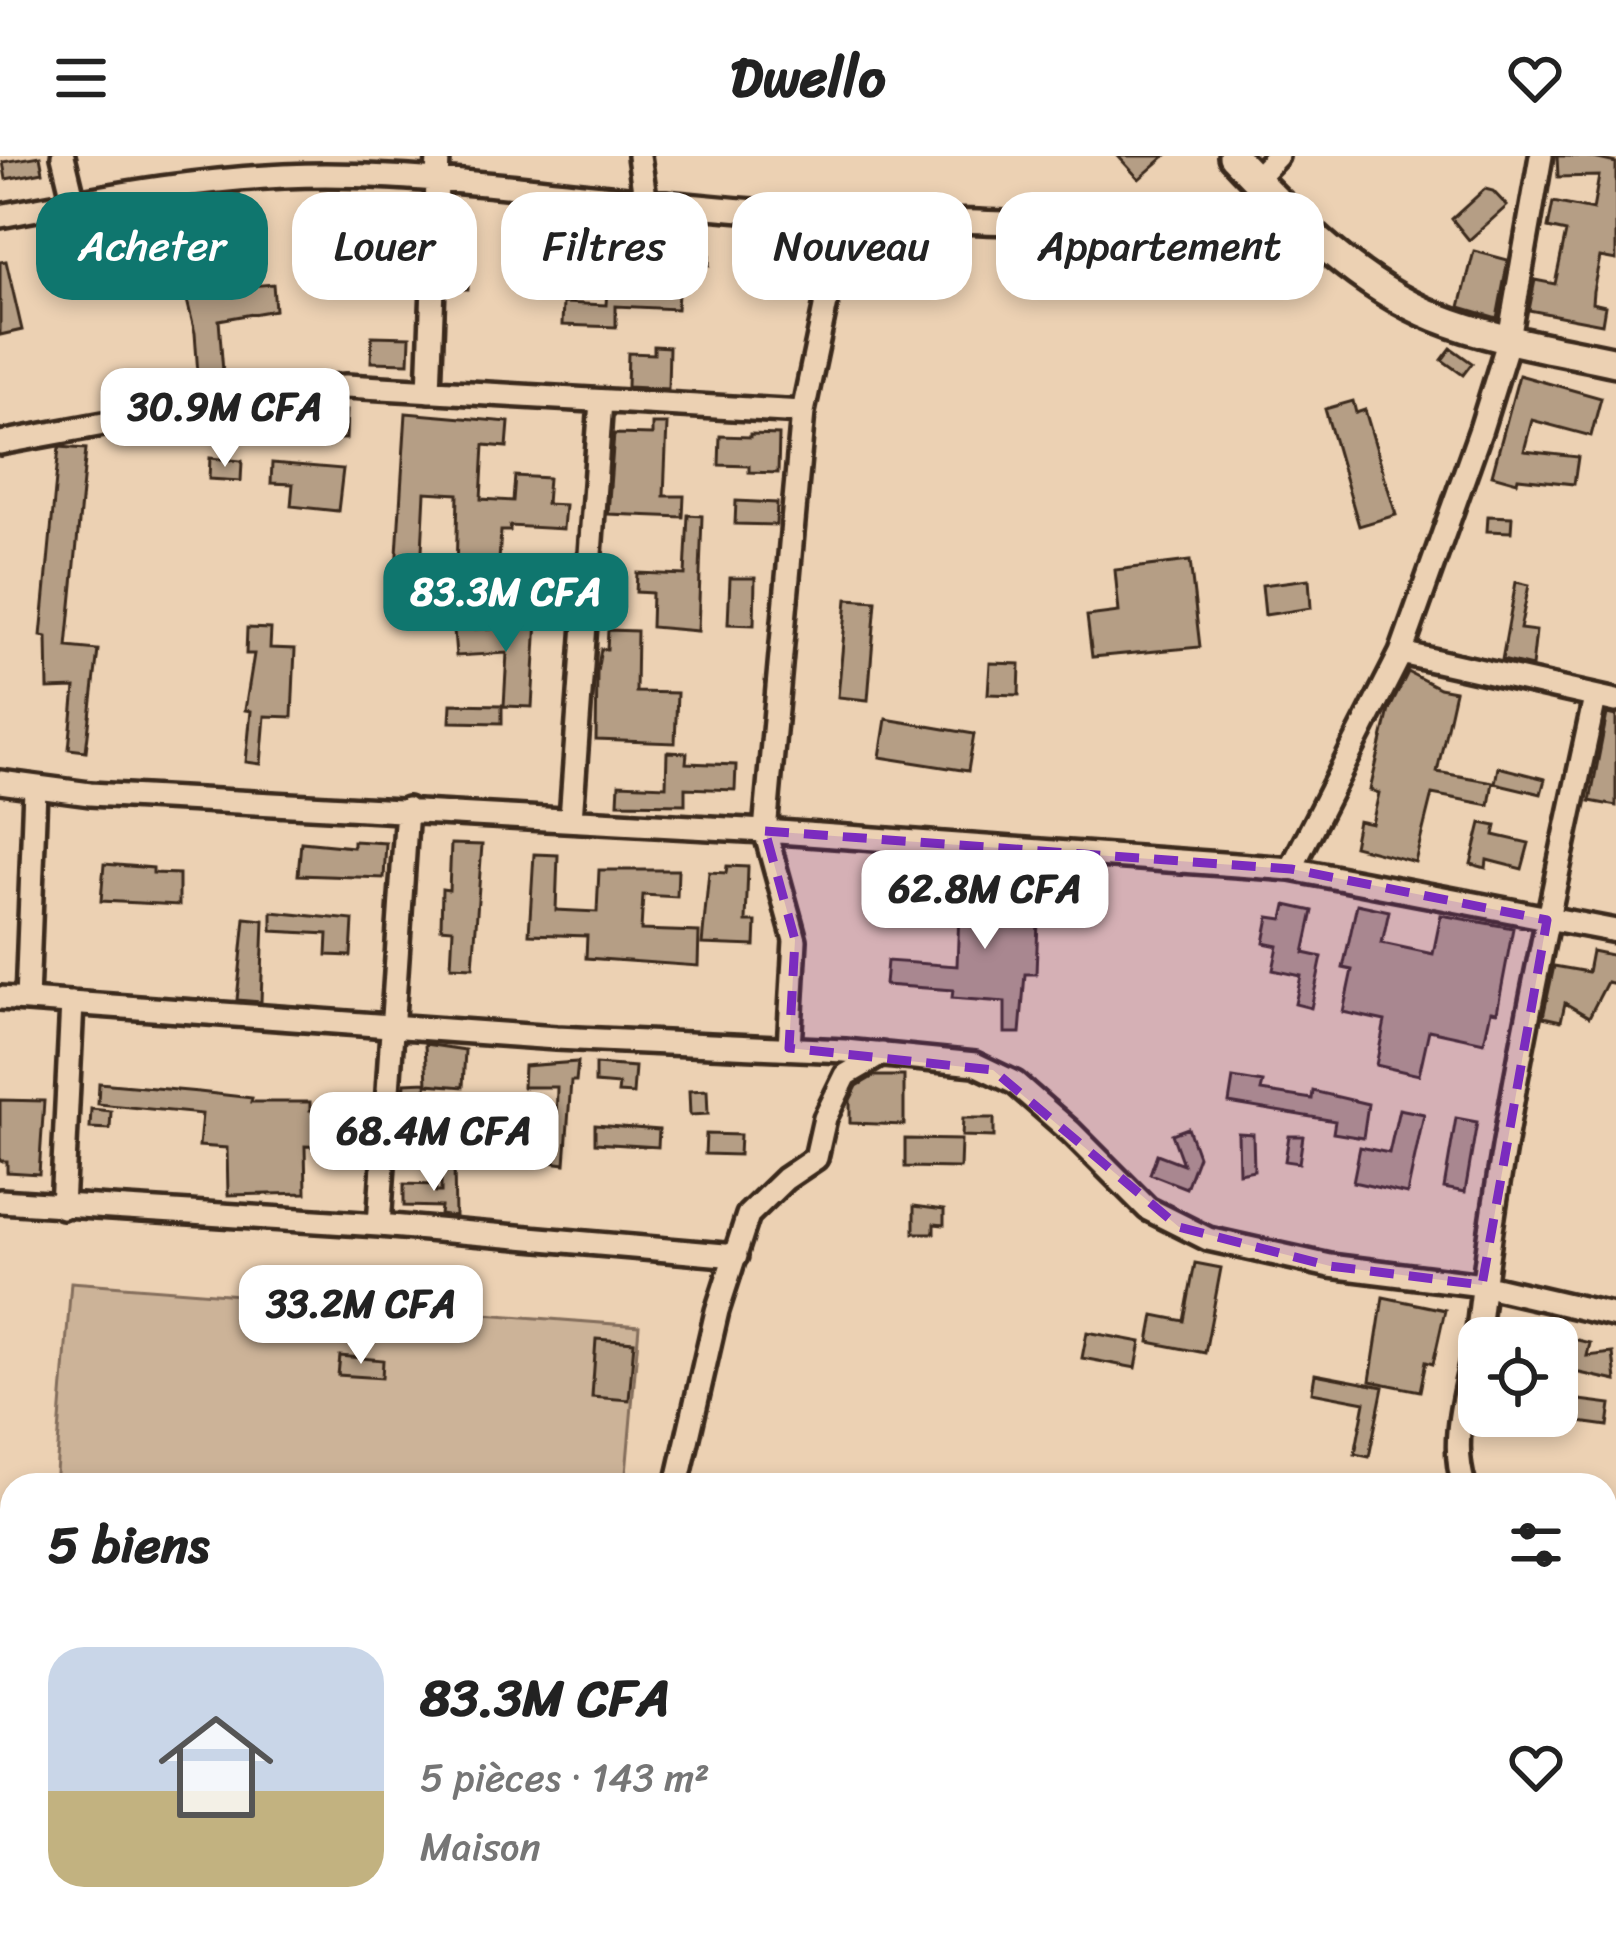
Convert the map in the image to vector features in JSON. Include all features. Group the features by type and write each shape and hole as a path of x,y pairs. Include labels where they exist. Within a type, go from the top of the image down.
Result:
{"street":[{"path":"63,156 72,192"},
{"path":"639,156 644,192"},
{"path":"1233,156 1268,192"},
{"path":"1255,178 1277,156"},
{"path":"1292,869 1401,653 1481,429 1509,339 1540,156"},
{"path":"429,392 439,167"},
{"path":"154,192 265,178 439,167 579,192"},
{"path":"0,216 36,209"},
{"path":"1324,245 1359,274 1414,307 1509,339 1616,362"},
{"path":"789,1048 795,940 765,830 803,412 827,300"},
{"path":"0,442 284,391 346,386 803,412"},
{"path":"571,819 601,401"},
{"path":"1401,653 1606,699 1547,920 1482,1286 1460,1430 1462,1473"},
{"path":"0,782 35,789 765,830 1292,869 1616,931"},
{"path":"27,1000 35,789"},
{"path":"379,1225 407,808"},
{"path":"0,998 556,1038 954,1060 993,1070 1071,1132 1148,1209 1208,1239 1330,1266 1482,1286 1616,1316"},
{"path":"62,1207 72,1003"},
{"path":"680,1473 717,1311 748,1214 816,1158 825,1118 846,1075 882,1054"},
{"path":"0,1201 379,1225 736,1256"}],"highlighted area":[{"path":"765,831 1291,869 1547,920 1482,1285 1330,1266 1179,1227 993,1070 789,1048 795,940"}],"shaded area":[{"path":"71,1282 639,1326 626,1473 56,1473"}],"building":[{"path":"40,156 43,172 6,179 3,162"},
{"path":"1118,156 1165,156 1139,179"},
{"path":"1557,156 1616,163 1616,260 1600,257 1593,291 1592,303 1605,306 1602,324 1529,310 1535,280 1555,284 1566,232 1548,228 1553,202 1593,210 1599,176 1558,177"},
{"path":"1485,189 1507,206 1469,240 1452,219"},
{"path":"1474,251 1508,260 1497,318 1460,307"},
{"path":"6,261 22,330 0,335 0,262"},
{"path":"268,284 273,284 275,310 219,320 223,372 198,374 187,300 268,300"},
{"path":"606,300 678,300 677,309 616,306 616,327 562,325 563,303 606,305"},
{"path":"372,336 410,337 409,363 371,362"},
{"path":"654,346 669,347 668,389 627,387 628,353 654,354"},
{"path":"1451,348 1472,363 1463,375 1442,360"},
{"path":"1519,375 1601,398 1591,436 1532,420 1524,451 1578,457 1574,484 1518,478 1517,482 1492,475"},
{"path":"1353,401 1356,413 1365,410 1396,515 1359,526 1325,409"},
{"path":"296,409 347,410 346,439 296,438"},
{"path":"406,413 509,422 507,447 484,445 481,499 513,501 515,476 548,478 546,504 565,505 563,529 510,526 510,531 501,531 498,576 456,574 458,494 425,492 421,571 396,570"},
{"path":"652,424 667,424 664,496 684,496 683,517 608,514 614,434 652,435"},
{"path":"779,435 778,473 719,465 720,436"},
{"path":"59,447 86,449 67,647 98,650 86,751 69,749 75,688 48,689 47,637 41,636"},
{"path":"210,458 242,461 241,481 209,479"},
{"path":"272,463 343,469 338,511 291,506 293,484 271,483"},
{"path":"736,501 777,503 776,525 735,524"},
{"path":"688,515 702,516 698,631 651,627 652,593 636,592 637,573 685,575"},
{"path":"1488,516 1512,517 1511,532 1487,531"},
{"path":"1190,561 1200,647 1092,657 1087,616 1119,612 1115,570"},
{"path":"730,578 755,578 754,625 728,624"},
{"path":"1309,579 1311,608 1265,615 1262,585"},
{"path":"1516,582 1529,585 1520,629 1536,631 1532,667 1502,660"},
{"path":"847,599 876,601 868,700 838,697"},
{"path":"509,619 537,620 532,707 504,706 507,653 456,656 454,630 509,627"},
{"path":"247,628 271,629 270,648 295,649 292,717 265,716 261,764 246,762 251,711 245,710 254,654 246,654"},
{"path":"608,630 637,631 636,692 677,693 675,743 596,740 597,672 601,649 607,649"},
{"path":"990,663 1020,664 1019,695 988,694"},
{"path":"1408,672 1455,691 1437,772 1493,782 1489,805 1432,794 1415,862 1353,846 1358,821 1372,824 1379,793 1370,790 1389,710"},
{"path":"451,704 502,705 502,723 450,722"},
{"path":"1607,714 1616,716 1616,806 1590,801"},
{"path":"886,719 974,734 968,771 880,757"},
{"path":"667,752 687,753 686,763 736,765 735,790 685,788 685,804 618,803 619,784 666,786"},
{"path":"1498,767 1545,779 1541,794 1495,783"},
{"path":"1481,823 1496,826 1494,835 1529,843 1522,869 1487,860 1486,868 1471,864"},
{"path":"353,841 386,843 384,878 298,875 301,842 353,847"},
{"path":"451,844 482,845 473,967 451,966 453,929 441,928 442,889 449,890"},
{"path":"534,854 558,855 556,910 597,912 599,870 678,870 677,897 643,895 641,930 699,932 698,966 586,958 587,936 529,934"},
{"path":"104,864 179,874 179,905 101,901"},
{"path":"727,866 748,867 746,922 756,922 755,946 702,944 709,872 726,873"},
{"path":"960,886 1039,894 1036,974 1025,974 1020,1033 1005,1033 1005,1002 952,998 953,990 885,985 887,961 957,966"},
{"path":"1357,904 1389,911 1382,943 1433,954 1441,915 1513,928 1497,1012 1491,1011 1484,1042 1429,1030 1419,1075 1376,1065 1385,1021 1343,1012 1352,970 1343,968"},
{"path":"1286,905 1313,911 1304,953 1322,957 1311,1008 1295,1004 1301,976 1273,970 1278,946 1264,943 1269,917 1283,919"},
{"path":"272,912 353,920 351,956 327,955 328,934 272,931"},
{"path":"245,918 264,920 261,1002 237,1000"},
{"path":"1592,951 1616,956 1616,984 1607,982 1589,1017 1565,1003 1561,1021 1543,1017 1554,966 1588,972"},
{"path":"425,1044 465,1050 463,1087 427,1084"},
{"path":"578,1062 576,1081 571,1081 565,1164 407,1153 408,1128 402,1127 405,1083 426,1082 428,1115 465,1117 465,1108 520,1109 517,1136 548,1140 549,1127 556,1128 557,1087 523,1087 524,1066"},
{"path":"595,1064 635,1067 633,1094 618,1093 619,1085 595,1083"},
{"path":"874,1076 904,1076 904,1125 850,1123 850,1100 857,1086"},
{"path":"1233,1078 1263,1083 1261,1091 1312,1099 1313,1091 1368,1104 1363,1138 1333,1133 1335,1121 1229,1103"},
{"path":"99,1083 252,1098 251,1102 310,1102 310,1110 334,1112 332,1147 305,1146 306,1193 228,1195 227,1148 199,1146 202,1114 98,1104"},
{"path":"707,1090 708,1114 690,1115 689,1091"},
{"path":"0,1100 44,1101 39,1174 7,1172 7,1161 0,1161"},
{"path":"91,1109 111,1111 110,1129 90,1128"},
{"path":"1399,1109 1424,1114 1407,1194 1353,1182 1360,1147 1389,1153"},
{"path":"963,1118 994,1118 994,1137 962,1136"},
{"path":"1456,1118 1477,1122 1465,1192 1444,1188"},
{"path":"595,1125 659,1130 658,1147 595,1143"},
{"path":"1188,1128 1198,1156 1186,1188 1150,1174 1157,1154 1183,1164 1172,1134"},
{"path":"1238,1133 1253,1134 1254,1170 1239,1173"},
{"path":"706,1134 740,1135 739,1155 705,1154"},
{"path":"1289,1136 1303,1136 1299,1163 1285,1161"},
{"path":"905,1139 961,1140 960,1168 905,1167"},
{"path":"441,1167 454,1167 455,1217 440,1215 441,1207 404,1206 404,1184 436,1185 436,1192 441,1192"},
{"path":"914,1206 944,1210 944,1225 934,1224 934,1233 914,1233"},
{"path":"1195,1263 1221,1268 1205,1353 1149,1342 1154,1315 1184,1321"},
{"path":"1383,1297 1445,1310 1433,1364 1426,1362 1420,1391 1370,1381"},
{"path":"1087,1332 1141,1342 1136,1368 1082,1358"},
{"path":"596,1339 634,1342 629,1400 592,1397"},
{"path":"1578,1340 1590,1343 1587,1356 1613,1353 1616,1381 1578,1373"},
{"path":"340,1356 383,1360 382,1378 338,1375"},
{"path":"1315,1374 1383,1387 1369,1457 1355,1454 1365,1402 1312,1392"},
{"path":"1578,1400 1611,1404 1608,1426 1578,1422"}]}
